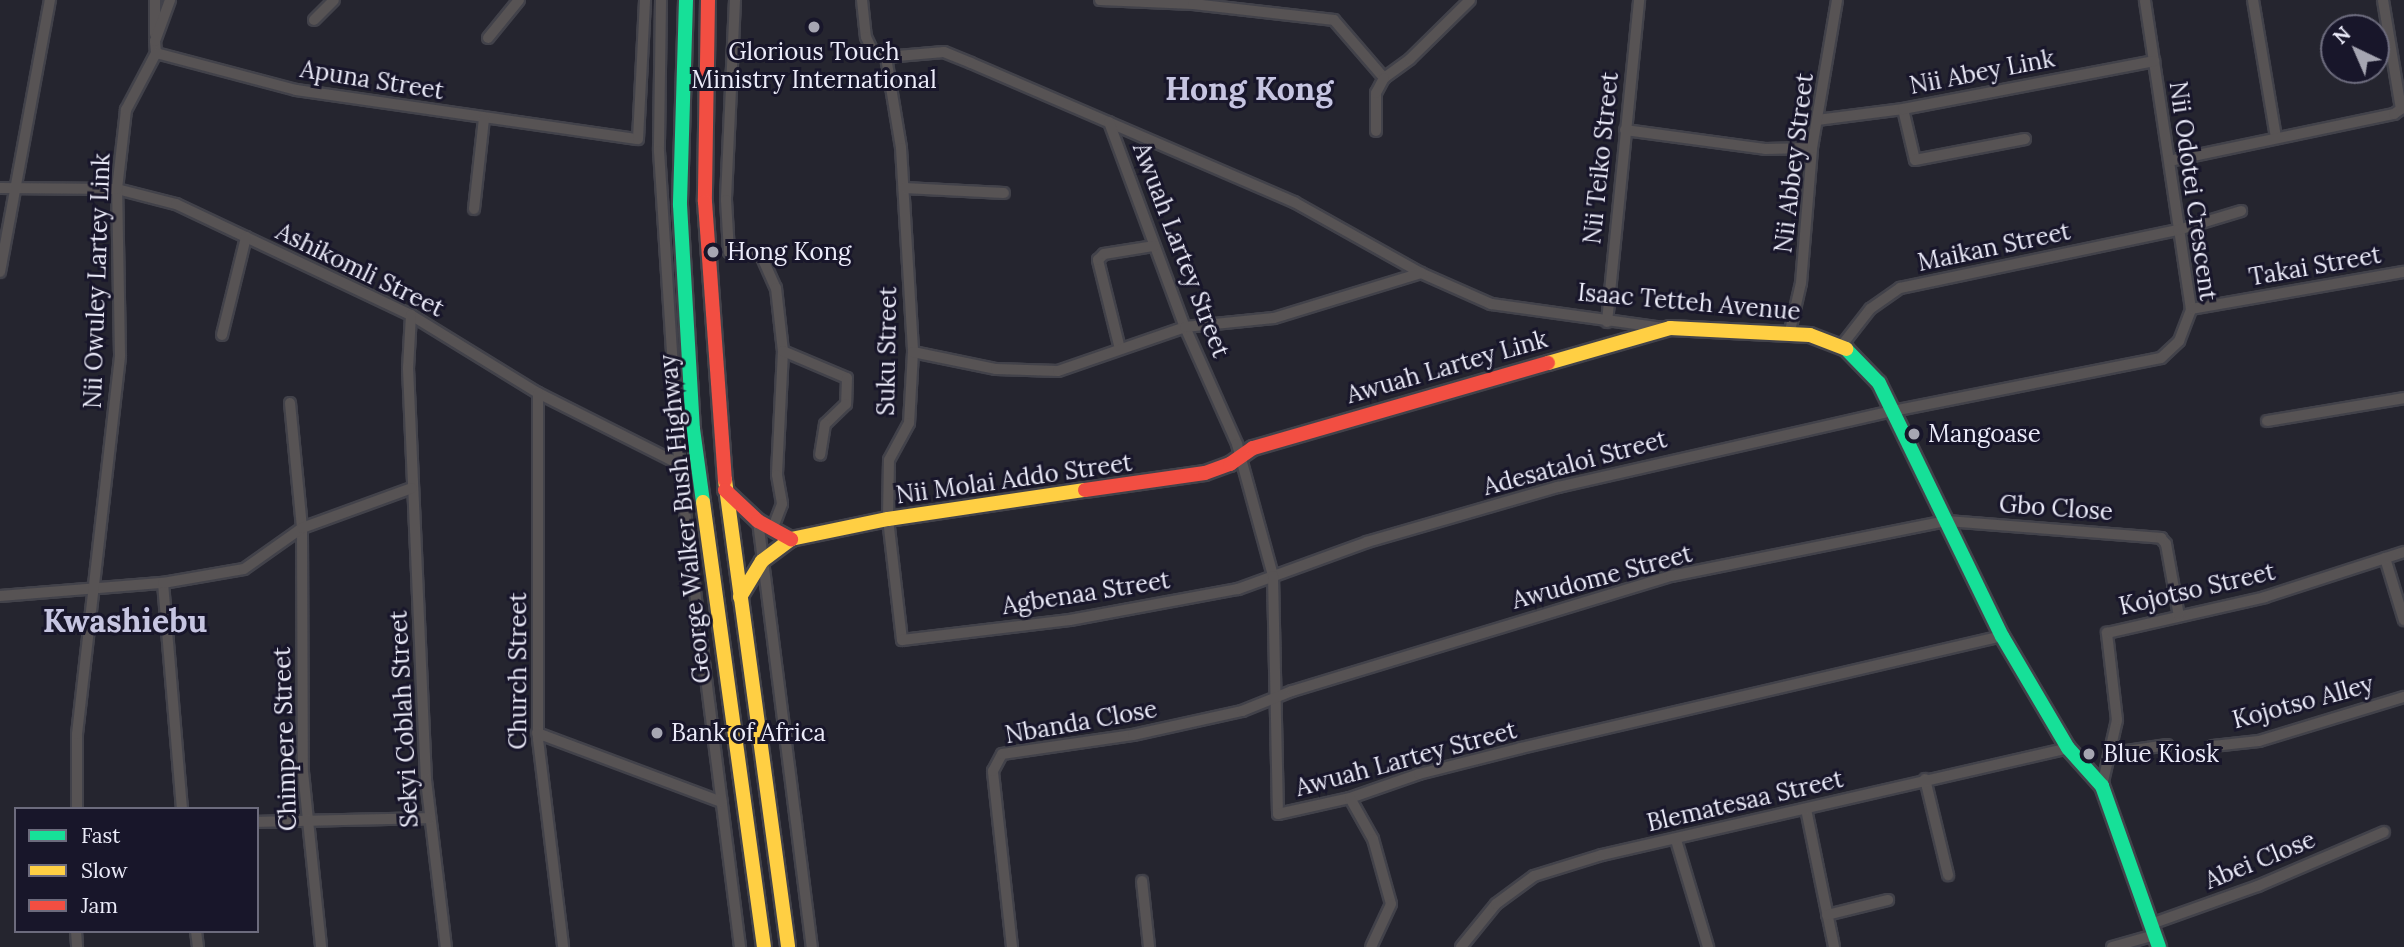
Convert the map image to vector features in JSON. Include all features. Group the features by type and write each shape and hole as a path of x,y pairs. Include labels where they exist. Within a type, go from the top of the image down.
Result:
{"main road":[{"name":"George Walker Bush Highway","path":"686,0 680,205 693,429 764,947"},
{"name":"George Walker Bush Highway","path":"708,0 705,202 724,490 788,947"},
{"name":"Isaac Tetteh Avenue","path":"1670,328 1790,331 1842,345 1869,368 1894,411 2002,636 2067,748 2102,786 2155,935"},
{"name":"Awuah Lartey Link","path":"1241,458 1253,448 1313,429 1670,328"},
{"name":"Nii Molai Addo Street","path":"740,597 762,561 791,538 888,519 1126,487 1205,473 1241,458"},
{"path":"724,490 758,522 791,538"}],"street":[{"path":"0,272 50,0"},
{"path":"155,0 156,53"},
{"path":"155,41 170,0"},
{"path":"314,20 334,0"},
{"name":"Apuna Street","path":"156,53 296,90 484,119 640,137 645,0"},
{"path":"661,0 659,151 679,464 695,620 740,947"},
{"path":"735,0 726,200 729,252 761,255 776,288 783,351 777,475 782,505 772,530"},
{"path":"862,0 868,46 886,57"},
{"path":"1100,0 1193,2 1334,20 1384,78"},
{"path":"1376,131 1376,93 1384,78 1410,59 1470,0"},
{"name":"Nii Teiko Street","path":"1607,321 1639,0"},
{"name":"Nii Abbey Street","path":"1790,331 1801,283 1812,148 1837,0"},
{"name":"Nii Odotei Crescent","path":"1894,411 2161,358 2179,341 2191,309 2145,0"},
{"path":"2253,0 2276,138"},
{"path":"2169,161 2401,109 2383,0"},
{"path":"488,38 516,1"},
{"name":"Isaac Tetteh Avenue","path":"886,57 944,52 1294,202 1421,273 1491,304 1670,328"},
{"name":"Nii Owuley Lartey Link","path":"76,807 77,734 120,355 117,189 126,110 156,53"},
{"name":"Suku Street","path":"886,57 904,188 913,352 909,423 889,460 888,519 902,640"},
{"name":"Nii Abey Link","path":"1817,120 1903,108 2154,61"},
{"path":"1903,108 1915,160 2025,139"},
{"path":"474,209 484,119"},
{"name":"Awuah Lartey Street","path":"1109,121 1185,327 1241,458 1273,576 1278,814 1350,798 1419,774 1508,752 2002,636"},
{"path":"1625,130 1765,149 1812,148"},
{"name":"Ashikomli Street","path":"0,188 117,189 176,205 411,315 538,393 679,464"},
{"path":"904,188 1004,193"},
{"name":"Maikan Street","path":"1842,345 1870,309 1900,288 2178,230 2241,211"},
{"path":"222,335 246,237"},
{"path":"1120,349 1098,260 1104,254 1154,246"},
{"name":"Takai Street","path":"2191,309 2404,272"},
{"path":"913,352 996,369 1058,371 1185,327 1274,318 1421,273"},
{"name":"Sekyi Coblah Street","path":"411,315 408,368 412,488 429,818 446,947"},
{"path":"783,351 848,378 846,404 825,424 820,455"},
{"name":"Church Street","path":"538,393 537,733 563,947"},
{"path":"2267,421 2404,398"},
{"name":"Chimpere Street","path":"290,403 302,528 307,821 321,947"},
{"name":"Adesataloi Street","path":"1273,576 1367,542 1558,487 1894,411"},
{"path":"0,596 163,583 244,569 302,528 412,488"},
{"name":"Gbo Close","path":"1947,521 2161,538 2166,544 2179,617"},
{"name":"Awudome Street","path":"1275,698 1671,576 1947,521"},
{"path":"758,522 812,947"},
{"name":"Kojotso Street","path":"2102,786 2113,753 2117,712 2107,633 2265,597 2404,552"},
{"path":"2385,558 2404,620"},
{"name":"Agbenaa Street","path":"902,640 1070,620 1238,589 1273,576"},
{"path":"163,583 182,807"},
{"name":"Kojotso Alley","path":"2213,746 2259,741 2404,696"},
{"name":"Nbanda Close","path":"1012,947 993,771 1002,754 1133,735 1275,698"},
{"path":"537,733 722,802"},
{"path":"2113,753 2167,745"},
{"name":"Blematesaa Street","path":"1461,947 1496,904 1534,876 1925,779 2067,748"},
{"path":"1925,779 1948,875"},
{"path":"1350,798 1373,839 1391,904 1371,947"},
{"path":"1806,809 1834,947"},
{"path":"259,822 429,818"},
{"name":"Abei Close","path":"2112,947 2155,935 2258,886 2384,832"},
{"path":"1676,840 1708,947"},
{"path":"1142,881 1149,947"},
{"path":"1827,915 1888,900"}],"traffic: fast":[{"path":"686,0 680,205 693,429 703,502"},
{"path":"1846,349 1879,383 2002,636 2068,748 2102,786 2159,947"}],"traffic: slow":[{"path":"1548,363 1670,328 1810,335 1846,349"},
{"path":"725,480 788,947"},
{"path":"740,597 762,561 791,539 888,519 1085,490"},
{"path":"703,502 764,947"}],"traffic: jam":[{"path":"708,0 705,202 725,480"},
{"path":"1085,490 1205,473 1230,464 1253,448 1548,363"},
{"path":"725,490 758,521 791,539"}],"place":[{"name":"Glorious Touch Ministry International","path":"814,27"},
{"name":"Hong Kong","path":"713,252"},
{"name":"Mangoase","path":"1914,434"},
{"name":"Bank of Africa","path":"657,733"},
{"name":"Blue Kiosk","path":"2089,754"}],"district":[{"name":"Hong Kong","path":"1249,89"},
{"name":"Kwashiebu","path":"125,621"}]}
